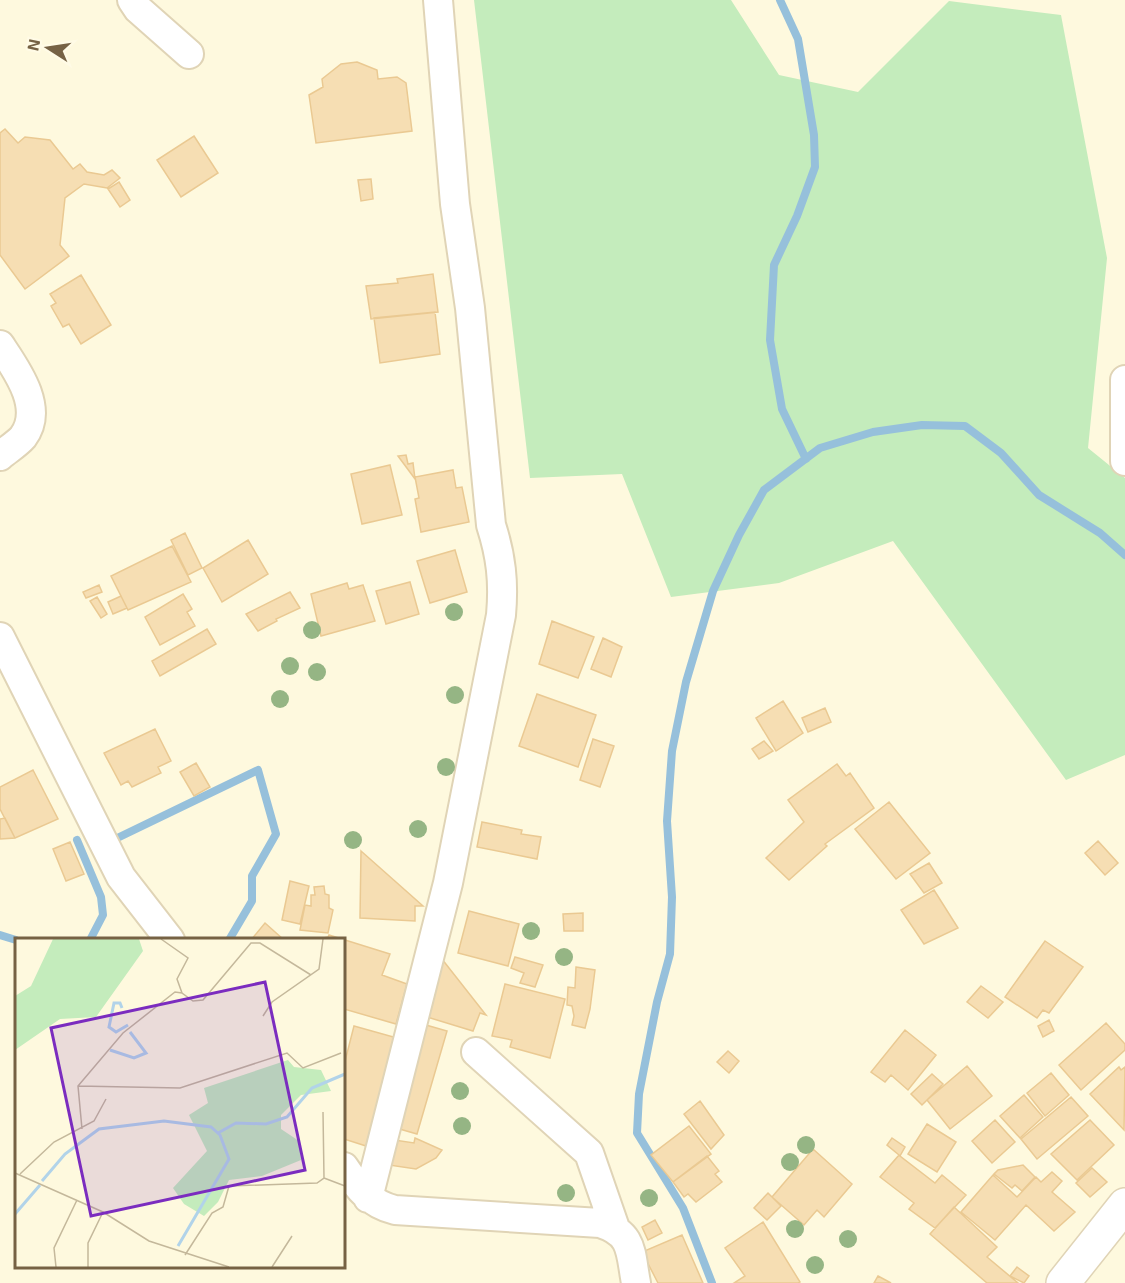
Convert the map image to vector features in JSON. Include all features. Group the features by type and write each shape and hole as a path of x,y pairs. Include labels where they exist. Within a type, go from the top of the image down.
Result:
{"street":[{"path":"132,0 138,9 189,54"},
{"path":"368,1198 448,883 501,615 504,585 501,555 491,525 470,308 455,204 438,0"},
{"path":"0,345 25,381 29,401 29,421 23,437 0,456"},
{"path":"1125,380 1125,461"},
{"path":"0,637 121,877 169,938"},
{"path":"476,1052 589,1153 615,1228"},
{"path":"345,1168 368,1198 379,1206 395,1210 600,1223 615,1228 625,1236 636,1283"},
{"path":"1063,1283 1123,1211"}],"green space":[{"path":"474,0 731,0 779,75 858,92 949,1 1061,15 1107,258 1088,448 1125,478 1125,755 1066,780 893,541 779,583 671,597 622,474 530,478"}],"building":[{"path":"357,62 377,70 378,79 397,77 406,83 412,131 316,143 309,95 323,87 322,79 341,64"},
{"path":"5,129 18,143 25,137 50,140 73,169 80,164 87,172 104,175 112,170 120,178 107,188 84,184 65,198 60,245 69,256 25,289 0,255 0,133"},
{"path":"194,136 218,173 181,197 157,160"},
{"path":"371,179 373,199 361,201 358,180"},
{"path":"119,182 130,200 120,207 108,189"},
{"path":"433,274 438,312 371,319 366,286 398,283 397,279"},
{"path":"81,275 111,325 81,344 69,324 63,327 51,306 56,303 50,294"},
{"path":"435,312 440,354 380,363 374,318"},
{"path":"406,455 408,464 413,463 415,479 398,456"},
{"path":"390,465 402,515 362,524 351,474"},
{"path":"453,470 456,488 462,487 469,522 421,532 415,499 419,498 415,477"},
{"path":"185,533 202,568 188,575 171,540"},
{"path":"248,540 268,574 222,602 203,568"},
{"path":"172,546 191,582 128,610 111,576"},
{"path":"455,550 467,592 430,603 417,561"},
{"path":"410,582 419,614 386,624 376,591"},
{"path":"347,583 349,589 363,585 375,621 321,636 311,594"},
{"path":"99,585 102,592 86,598 83,592"},
{"path":"290,592 300,608 276,619 277,621 258,631 246,614"},
{"path":"183,594 192,609 187,612 195,626 160,645 145,617"},
{"path":"121,596 127,608 113,614 108,602"},
{"path":"97,597 107,614 101,618 90,601"},
{"path":"552,621 594,637 578,678 539,664"},
{"path":"207,629 216,644 160,676 152,661"},
{"path":"603,638 622,647 611,677 591,669"},
{"path":"537,694 596,715 578,767 519,746"},
{"path":"783,701 803,733 776,751 756,718"},
{"path":"825,708 831,722 808,732 802,718"},
{"path":"155,729 171,761 158,767 161,773 132,787 128,781 121,785 104,753"},
{"path":"593,739 614,746 600,787 580,780"},
{"path":"764,741 773,751 759,759 752,749"},
{"path":"196,763 210,787 194,796 180,772"},
{"path":"837,764 846,776 850,773 874,808 825,844 827,846 789,880 766,858 804,822 788,800"},
{"path":"33,770 58,819 15,838 0,809 0,787"},
{"path":"889,802 930,853 896,879 855,829"},
{"path":"5,818 15,838 0,839 0,819"},
{"path":"482,822 522,830 521,834 541,837 537,859 477,847"},
{"path":"1098,841 1118,863 1105,875 1085,853"},
{"path":"70,842 84,874 66,881 53,849"},
{"path":"361,851 423,906 415,906 415,921 360,918"},
{"path":"929,863 942,883 924,893 910,874"},
{"path":"290,881 309,886 300,924 282,920"},
{"path":"324,886 325,894 329,895 329,908 333,910 328,933 300,930 305,905 311,906 311,895 315,895 314,887"},
{"path":"934,890 958,928 924,944 901,910"},
{"path":"469,911 519,924 508,966 458,953"},
{"path":"583,913 583,931 564,931 563,914"},
{"path":"265,923 282,938 253,938"},
{"path":"345,940 390,954 382,975 407,984 396,1024 345,1009"},
{"path":"1045,941 1083,967 1049,1013 1043,1010 1037,1018 1005,997"},
{"path":"438,954 486,1015 480,1013 473,1031 427,1017"},
{"path":"515,957 543,965 535,987 520,983 524,973 511,968"},
{"path":"576,967 595,970 585,1028 572,1025 574,1016 572,1006 567,1005 568,987 575,988"},
{"path":"505,984 565,999 550,1058 510,1047 512,1040 492,1036"},
{"path":"981,986 1003,1002 988,1018 967,1002"},
{"path":"1049,1020 1054,1031 1043,1037 1038,1026"},
{"path":"419,1023 447,1031 417,1134 389,1126"},
{"path":"1106,1023 1125,1044 1125,1050 1081,1090 1059,1065"},
{"path":"354,1026 397,1038 366,1146 345,1139 345,1061"},
{"path":"905,1030 936,1055 908,1090 891,1075 885,1082 871,1072"},
{"path":"728,1051 739,1061 729,1073 717,1062"},
{"path":"967,1066 992,1096 950,1129 927,1100"},
{"path":"1119,1067 1121,1070 1125,1067 1124,1130 1090,1094"},
{"path":"1051,1073 1069,1095 1045,1116 1027,1093"},
{"path":"932,1074 943,1084 922,1105 911,1094"},
{"path":"1024,1095 1043,1117 1020,1138 1000,1116"},
{"path":"1071,1097 1088,1116 1037,1159 1021,1139"},
{"path":"700,1101 724,1135 711,1149 684,1114"},
{"path":"995,1120 1015,1142 992,1163 972,1141"},
{"path":"1090,1120 1114,1145 1077,1180 1051,1154"},
{"path":"927,1124 956,1142 937,1172 908,1154"},
{"path":"689,1126 711,1154 673,1182 651,1155"},
{"path":"415,1138 442,1150 436,1158 416,1169 382,1164 388,1139 414,1143"},
{"path":"892,1138 905,1147 900,1156 935,1183 942,1175 966,1195 935,1228 909,1209 914,1203 880,1177 899,1155 887,1145"},
{"path":"813,1149 852,1184 824,1217 817,1210 804,1225 772,1197"},
{"path":"707,1156 719,1171 715,1174 722,1182 696,1202 688,1194 684,1197 673,1182"},
{"path":"1023,1165 1035,1177 1022,1191 1015,1185 1012,1188 994,1174 998,1170"},
{"path":"1092,1168 1107,1182 1090,1197 1076,1183"},
{"path":"1052,1172 1062,1181 1052,1192 1075,1212 1054,1231 1026,1205 995,1240 961,1212 993,1175 1017,1197 1036,1177 1041,1182"},
{"path":"768,1193 781,1206 767,1220 754,1208"},
{"path":"954,1207 997,1247 987,1257 1018,1283 987,1283 930,1234"},
{"path":"655,1220 662,1233 648,1240 642,1227"},
{"path":"763,1222 800,1282 734,1283 745,1276 725,1248"},
{"path":"682,1235 703,1283 658,1283 642,1252"},
{"path":"1017,1267 1029,1276 1024,1283 1010,1276"},
{"path":"878,1276 891,1283 874,1283"}],"waterway":[{"path":"780,0 798,39 814,135 815,167 797,216 774,265 770,340 782,409 806,459"},
{"path":"712,1283 683,1208 637,1133 639,1094 657,1002 670,954 672,897 667,821 672,751 686,682 713,591 739,535 764,490 820,448 873,432 922,425 965,426 1001,453 1039,495 1100,533 1125,555"},
{"path":"109,842 258,770 276,834 252,876 252,901 230,938"},
{"path":"77,840 101,897 103,915 91,938"},
{"path":"0,935 15,940"}]}
